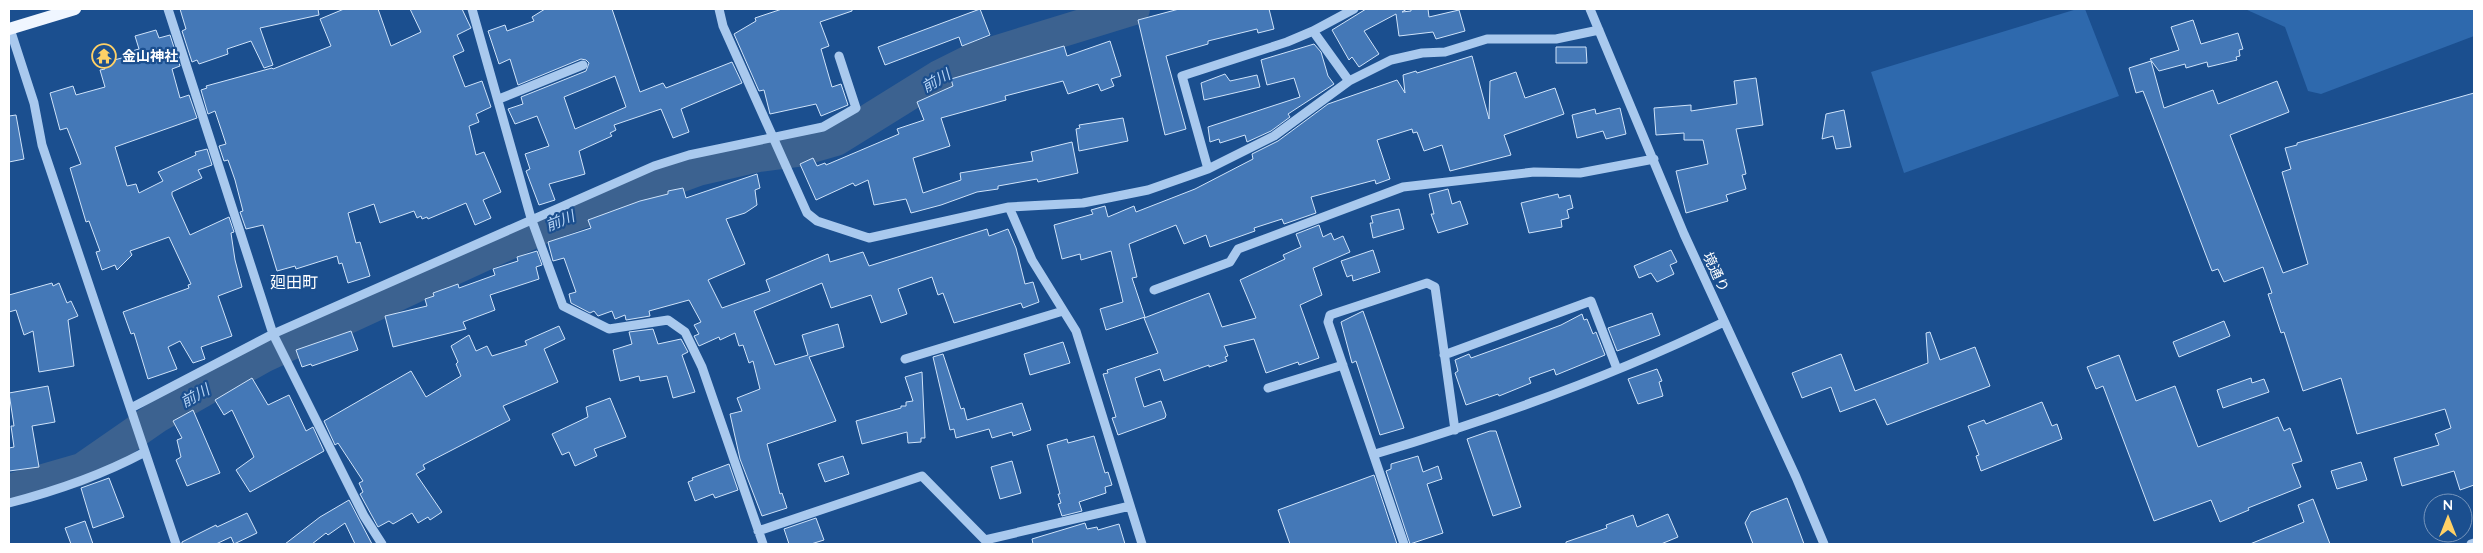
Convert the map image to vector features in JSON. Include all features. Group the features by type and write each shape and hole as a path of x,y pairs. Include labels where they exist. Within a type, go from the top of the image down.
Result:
{"main road":[{"path":"10,29 75,9"}],"street":[{"path":"168,9 274,335 364,516 382,544"},
{"path":"472,9 539,242 564,306 608,329 668,320 685,332 702,367 763,544"},
{"path":"719,9 723,26 807,213 817,220 870,238 1009,207 1083,203 1148,190 1208,169 1274,136 1349,81 1391,60 1422,53 1445,52 1487,39 1556,39 1599,30"},
{"path":"1208,169 1182,76 1288,42 1354,9"},
{"name":"境通り","path":"1590,9 1684,234 1796,477 1824,544"},
{"path":"10,29 34,103 42,145 176,544"},
{"path":"1313,31 1349,81"},
{"path":"132,409 274,335 654,166 689,155 774,142 823,127 856,108 839,56"},
{"path":"499,99 583,66"},
{"path":"1154,290 1230,262 1238,249 1403,187 1534,172 1580,173 1654,159"},
{"path":"1009,207 1032,260 1076,331 1142,544"},
{"path":"1404,544 1375,454 1328,322 1330,315 1427,283 1435,287 1455,430"},
{"path":"1444,355 1591,302 1617,369"},
{"path":"905,359 1063,311"},
{"path":"1375,454 1455,430 1661,353 1724,322"},
{"path":"1268,388 1343,365"},
{"path":"9,503 45,494 118,466 145,451"},
{"path":"758,531 922,476 985,540 1130,506"}],"shaded area":[{"path":"2077,9 2085,9 2119,96 1904,173 1871,72"},
{"path":"2245,9 2474,9 2474,36 2321,94 2308,91 2285,27"}],"building":[{"path":"180,9 318,9 319,15 260,28 273,65 264,68 251,41 227,49 228,54 199,64 197,60 192,62 182,31 186,29"},
{"path":"344,9 378,9 391,46 421,32 410,9 462,9 471,28 457,35 464,51 453,56 465,87 482,81 491,107 476,114 479,122 469,126 476,155 484,152 501,192 483,200 491,218 475,225 466,203 428,219 427,217 422,219 421,216 417,218 414,211 380,223 374,204 348,213 356,243 360,242 370,276 348,283 342,263 339,264 337,256 296,269 295,266 277,271 263,225 246,229 240,212 243,211 235,180 228,160 224,161 219,146 226,144 215,111 208,114 201,90 207,88 206,86 273,69 331,46 320,19"},
{"path":"545,9 612,9 640,92 663,83 666,88 732,62 742,83 681,109 689,132 673,138 661,109 614,125 616,130 610,133 612,136 579,151 585,174 549,184 555,200 539,205 526,171 530,169 525,154 549,146 537,116 515,124 508,109 523,104 521,97 586,71 589,63 581,59 518,85 510,59 499,64 488,31 505,25 507,31 534,21 532,17","holes":["615,76 626,107 575,129 564,97"]},
{"path":"782,9 852,9 852,11 820,22 829,46 821,49 832,87 841,84 848,105 821,116 816,104 770,114 764,90 759,91 734,34 756,21 755,18"},
{"path":"980,9 990,35 962,46 959,37 885,65 878,47"},
{"path":"1179,9 1269,9 1274,29 1258,33 1257,29 1208,41 1208,44 1166,56 1186,129 1165,135 1138,20"},
{"path":"1366,9 1407,9 1402,12 1411,11 1411,9 1428,9 1429,17 1459,10 1465,31 1436,39 1433,32 1399,36 1396,14 1364,31 1379,54 1359,67 1352,57 1349,60 1332,30"},
{"path":"2193,20 2201,44 2238,33 2243,49 2239,50 2240,56 2236,57 2237,60 2208,67 2207,62 2186,68 2185,64 2159,71 2150,59 2179,50 2171,27"},
{"path":"156,30 159,38 170,35 180,66 172,69 180,98 189,95 197,118 115,147 127,186 136,184 139,193 163,181 158,172 196,155 195,152 207,149 212,165 198,170 202,178 172,192 172,195 190,235 229,217 234,232 231,233 242,287 218,296 232,336 201,347 205,359 193,363 180,341 168,347 177,369 148,379 134,333 131,334 123,312 189,288 188,285 191,284 169,237 130,251 132,255 117,270 115,265 102,270 96,252 100,251 89,221 86,222 70,168 81,164 67,128 60,130 50,93 73,86 76,95 105,87 100,70 105,69 103,63 133,55 132,51 139,49 135,36"},
{"path":"1110,41 1121,76 1111,79 1114,86 1101,91 1098,84 1068,94 1063,81 1005,96 1006,100 941,118 950,146 913,158 923,193 961,180 960,173 1033,161 1031,152 1072,142 1078,173 1038,182 1037,179 998,186 998,189 977,192 911,213 906,199 874,205 868,180 855,186 853,183 816,200 800,164 813,158 817,166 825,163 826,165 899,134 897,129 924,120 917,102 953,86 951,79 1064,46 1067,56"},
{"path":"1314,44 1321,52 1328,76 1334,84 1288,114 1290,117 1271,131 1247,142 1245,135 1220,143 1219,139 1210,142 1208,127 1300,97 1294,78 1267,85 1261,60"},
{"path":"1556,47 1586,47 1587,63 1556,63"},
{"path":"1472,56 1489,119 1490,81 1516,72 1525,98 1555,88 1564,114 1504,135 1511,155 1450,171 1442,145 1424,151 1417,132 1413,133 1412,129 1377,140 1390,179 1376,184 1375,180 1311,197 1316,213 1284,224 1282,219 1254,228 1255,231 1210,247 1206,235 1184,244 1176,225 1129,244 1137,277 1132,278 1145,317 1106,330 1100,309 1123,302 1111,251 1081,260 1080,254 1062,259 1054,225 1093,214 1091,210 1105,206 1108,217 1134,206 1136,212 1195,189 1253,159 1252,154 1278,141 1328,104 1397,80 1405,93 1403,75 1416,71 1417,73"},
{"path":"2151,61 2164,108 2213,90 2218,104 2277,81 2289,112 2230,135 2283,273 2308,264 2282,172 2291,169 2285,148 2474,93 2474,485 2460,490 2454,471 2402,486 2394,458 2439,445 2435,434 2451,428 2445,409 2357,434 2341,378 2303,391 2284,332 2281,333 2268,294 2272,293 2263,267 2224,282 2218,269 2212,271 2143,91 2136,93 2129,68"},
{"path":"1225,74 1230,81 1257,75 1260,87 1204,100 1201,83"},
{"path":"1756,78 1763,125 1736,129 1746,174 1742,175 1746,189 1726,195 1728,201 1686,213 1676,171 1708,164 1703,140 1684,140 1684,133 1656,135 1654,108 1691,105 1691,111 1737,104 1734,81"},
{"path":"1620,108 1626,134 1606,139 1603,131 1577,138 1572,115 1595,109 1596,114"},
{"path":"1844,110 1851,147 1836,149 1833,136 1822,139 1826,114"},
{"path":"16,115 24,159 9,162 9,116"},
{"path":"1123,118 1128,141 1079,151 1076,129 1080,128 1079,125"},
{"path":"757,174 760,188 755,190 757,205 745,213 726,219 745,264 708,280 722,308 770,291 766,280 828,254 830,262 863,252 869,266 987,229 989,236 1008,229 1016,248 1025,284 1033,282 1039,302 1023,308 1021,303 954,323 943,293 938,295 932,277 898,289 907,314 881,323 871,295 831,308 822,283 754,311 775,365 808,355 802,335 838,324 844,347 809,357 836,421 767,444 780,494 782,493 787,508 762,516 740,459 730,414 742,411 737,398 760,389 753,361 749,363 743,345 739,346 735,333 720,340 719,337 699,346 694,336 699,334 694,325 701,322 689,300 649,311 650,316 626,320 625,315 615,319 612,311 598,316 594,311 590,313 571,303 569,294 576,292 564,258 553,261 548,242 591,228 588,220 640,201 668,194 668,191 683,188 686,198"},
{"path":"1448,189 1452,204 1460,201 1468,224 1438,233 1431,214 1434,214 1429,194"},
{"path":"1558,194 1559,198 1570,195 1573,208 1567,210 1569,218 1561,220 1562,227 1529,233 1521,203"},
{"path":"1399,209 1404,229 1373,238 1370,223 1373,223 1371,216"},
{"path":"1319,225 1323,237 1331,233 1334,240 1343,236 1350,252 1313,268 1322,295 1300,305 1319,358 1299,365 1298,362 1266,373 1254,339 1224,346 1228,356 1225,357 1227,361 1209,367 1209,365 1164,381 1160,369 1135,378 1144,407 1161,401 1166,415 1165,418 1118,435 1112,418 1116,417 1103,374 1108,373 1107,370 1158,353 1144,318 1209,293 1222,327 1256,318 1240,280 1285,259 1283,255 1301,247 1296,234"},
{"path":"1373,250 1380,272 1353,281 1352,275 1347,277 1341,261"},
{"path":"1671,250 1677,262 1670,265 1674,274 1657,282 1651,273 1639,278 1634,266"},
{"path":"537,251 542,265 536,267 539,279 490,295 495,310 463,322 466,329 393,347 385,316 427,306 425,299 434,296 433,293 458,284 459,288 495,275 493,269 518,261 517,257"},
{"path":"52,283 53,286 59,283 67,303 71,301 78,316 68,320 74,366 39,372 33,331 24,335 16,310 9,312 9,295"},
{"path":"1363,311 1404,428 1380,435 1356,361 1352,363 1341,322"},
{"path":"1652,313 1660,335 1617,351 1608,328"},
{"path":"1582,314 1584,320 1587,319 1593,334 1596,332 1605,355 1556,375 1554,369 1529,378 1531,383 1499,396 1498,394 1466,405 1455,373 1458,371 1455,360 1469,354 1471,358 1518,341 1561,325"},
{"path":"2224,321 2230,336 2179,357 2173,342"},
{"path":"559,326 565,339 544,349 558,382 503,406 510,420 423,465 425,469 416,474 442,512 430,520 428,517 418,523 412,513 393,524 389,521 378,527 360,494 363,492 359,483 363,481 338,443 335,445 324,421 411,371 426,397 461,376 456,364 458,362 451,346 469,335 476,351 487,346 492,356 527,345 525,341"},
{"path":"653,329 658,344 681,339 688,352 682,355 695,392 673,398 667,376 640,381 639,376 620,381 613,350 632,344 629,332"},
{"path":"351,331 358,350 312,366 311,364 302,367 296,350"},
{"path":"1930,332 1940,360 1975,347 1990,386 1887,425 1875,399 1840,412 1831,387 1802,398 1792,373 1841,354 1855,391 1928,363 1926,333"},
{"path":"1063,342 1070,363 1030,375 1024,354"},
{"path":"943,354 961,409 964,408 967,420 1022,403 1031,430 1013,436 1012,432 992,438 989,429 956,438 954,429 950,430 933,357"},
{"path":"2119,355 2136,401 2175,386 2198,447 2278,417 2284,431 2290,428 2302,461 2292,464 2301,487 2248,508 2249,510 2220,522 2211,500 2154,521 2103,386 2096,389 2087,367"},
{"path":"1657,369 1662,381 1659,382 1663,396 1638,404 1628,379"},
{"path":"922,372 925,438 921,438 921,442 908,443 907,432 862,444 856,421 901,408 901,406 906,406 906,402 913,401 905,377"},
{"path":"252,378 268,405 289,395 306,431 313,427 324,451 250,492 236,470 254,457 232,410 224,415 215,400"},
{"path":"2251,378 2252,383 2264,379 2269,392 2223,408 2217,390"},
{"path":"48,386 55,422 32,426 39,467 9,471 9,448 14,447 11,426 14,426 9,393"},
{"path":"610,398 626,437 594,449 597,456 575,466 569,452 562,455 552,434 588,417 586,407"},
{"path":"2042,402 2052,426 2057,424 2062,439 1981,471 1976,456 1979,455 1968,426 1984,420 1986,424"},
{"path":"193,410 220,473 187,486 176,460 181,457 177,440 182,438 173,421"},
{"path":"1490,431 1496,431 1521,507 1493,516 1467,439"},
{"path":"1094,436 1105,473 1108,472 1112,485 1105,487 1106,493 1079,502 1082,511 1062,516 1058,504 1061,503 1058,494 1060,494 1047,445 1067,439 1068,443"},
{"path":"843,456 849,474 825,482 818,464"},
{"path":"1418,456 1423,472 1438,466 1442,479 1427,484 1443,533 1410,544 1386,471 1391,469 1391,464"},
{"path":"1012,461 1021,493 1000,499 991,467"},
{"path":"2361,462 2367,480 2337,489 2331,471"},
{"path":"729,464 738,490 715,498 713,494 695,501 688,482 693,480 692,478"},
{"path":"1374,475 1397,544 1290,544 1278,510"},
{"path":"109,478 124,517 93,528 81,488"},
{"path":"1787,498 1804,544 1753,544 1745,523 1751,512"},
{"path":"2313,499 2330,544 2250,544 2304,522 2298,505"},
{"path":"349,500 372,544 355,544 345,523 328,535 326,533 312,544 285,544 320,517"},
{"path":"247,513 257,533 234,544 231,537 216,544 182,544 182,542 216,525 217,527"},
{"path":"1668,514 1678,537 1661,544 1566,544 1566,542 1607,528 1606,525 1633,515 1637,527"},
{"path":"816,518 824,540 811,544 789,544 784,529"},
{"path":"85,521 93,544 71,544 65,528"},
{"path":"1085,523 1087,529 1097,527 1098,530 1119,524 1125,544 1033,544 1032,539"}],"waterway":[{"name":"前川","path":"9,490 82,469 157,417 263,357 556,222 698,170 759,156 798,151 836,140 939,76 975,58 1134,9"}],"place":[{"name":"金山神社","path":"104,56"}],"district":[{"name":"廻田町","path":"294,282"}]}
